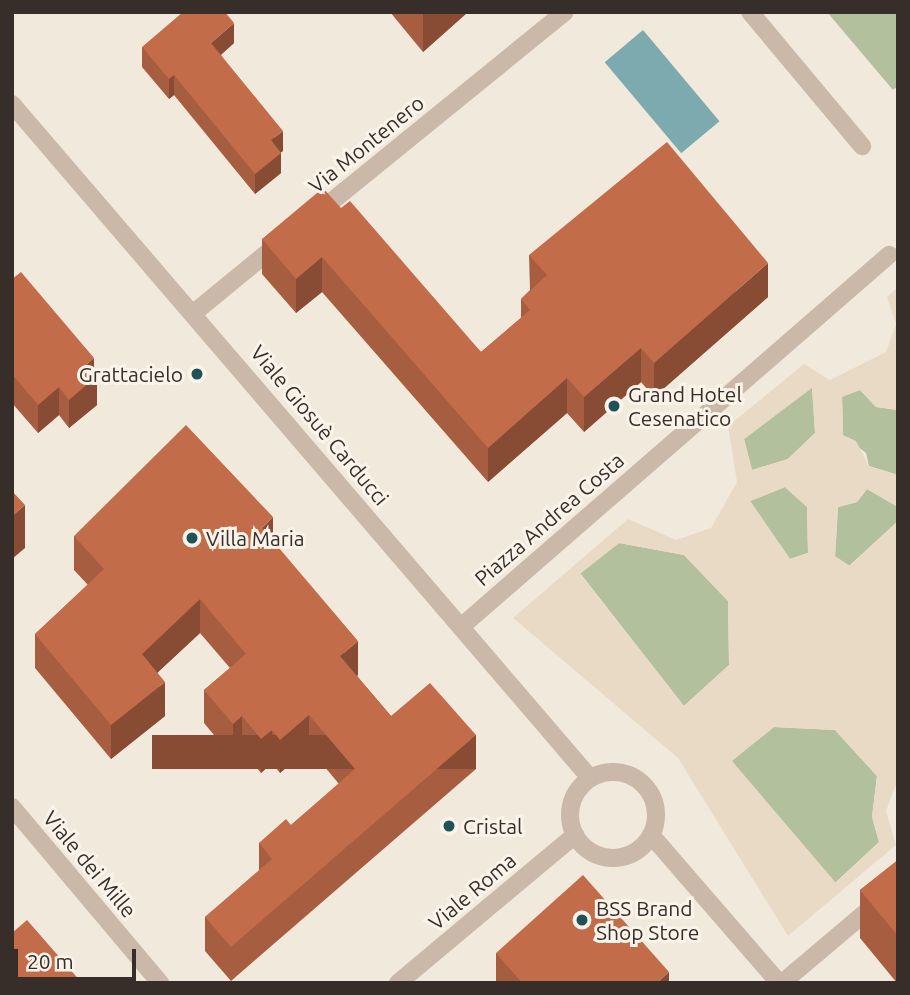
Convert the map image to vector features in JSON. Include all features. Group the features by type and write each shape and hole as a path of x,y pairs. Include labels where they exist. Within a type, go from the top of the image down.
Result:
{"street":[{"name":"Via Montenero","path":"195,312 565,12"},
{"path":"750,12 862,146"},
{"name":"Viale Giosuè Carducci","path":"12,104 195,312 590,778"},
{"name":"Piazza Andrea Costa","path":"462,626 889,255"},
{"path":"618,772 643,783 656,807 651,835 632,853 606,857 575,835 571,810 590,778 618,772"},
{"name":"Viale dei Mille","path":"12,807 160,983"},
{"name":"Viale Roma","path":"398,983 575,835"},
{"path":"651,835 780,983 898,885"}],"green space":[{"path":"827,12 898,12 898,86 893,90"},
{"path":"812,387 815,433 788,459 752,470 744,439"},
{"path":"860,390 876,407 898,410 898,475 869,466 866,453 843,435 842,396"},
{"path":"785,487 807,507 808,553 790,559 750,501"},
{"path":"867,489 898,507 898,521 849,566 835,557 838,507 857,502"},
{"path":"619,543 684,555 728,601 729,665 684,706 580,573"},
{"path":"774,727 835,730 877,776 872,817 879,842 835,883 731,761"}],"shaded area":[{"path":"898,287 898,410 876,407 860,390 842,397 843,435 856,441 869,466 898,475 898,507 867,489 857,502 838,507 835,556 850,566 898,521 898,779 886,811 896,845 788,936 678,758 513,618 628,519 676,540 711,528 737,482 728,426 804,364 830,380 886,352 896,324 887,297","holes":["812,388 815,433 788,459 752,470 744,439","785,487 807,507 808,553 790,559 750,501","619,543 684,555 728,601 729,665 684,706 580,574","774,727 835,730 877,776 872,817 879,842 836,883 732,761"]}],"water":[{"path":"643,30 719,121 681,153 605,62"}],"building":[{"path":"183,12 225,12 234,23 211,43 283,131 271,140 281,153 255,174 174,75 169,79 142,47"},
{"path":"667,142 768,263 654,363 641,348 584,397 567,378 488,448 322,257 296,279 262,239 323,188 341,208 350,201 481,352 530,310 521,299 547,275 529,255"},
{"path":"21,272 94,358 87,364 97,376 69,400 59,387 38,405 12,374 12,279"},
{"path":"186,425 273,517 262,528 358,641 340,656 391,716 430,683 476,735 231,947 205,917 272,859 259,843 286,819 291,825 355,769 309,715 280,740 272,730 261,739 242,716 233,724 204,690 246,654 200,599 142,654 165,682 111,725 35,634 104,569 74,536"},
{"path":"12,491 25,505 12,516"},
{"path":"898,860 898,936 860,890"},
{"path":"583,875 669,972 657,983 522,983 496,953"},
{"path":"27,920 82,983 12,983 12,933"}],"place":[{"name":"Grattacielo","path":"197,374"},
{"name":"Grand Hotel Cesenatico","path":"614,406"},
{"name":"Villa Maria","path":"192,538"},
{"name":"Cristal","path":"449,826"},
{"name":"BSS Brand Shop Store","path":"582,920"}]}
